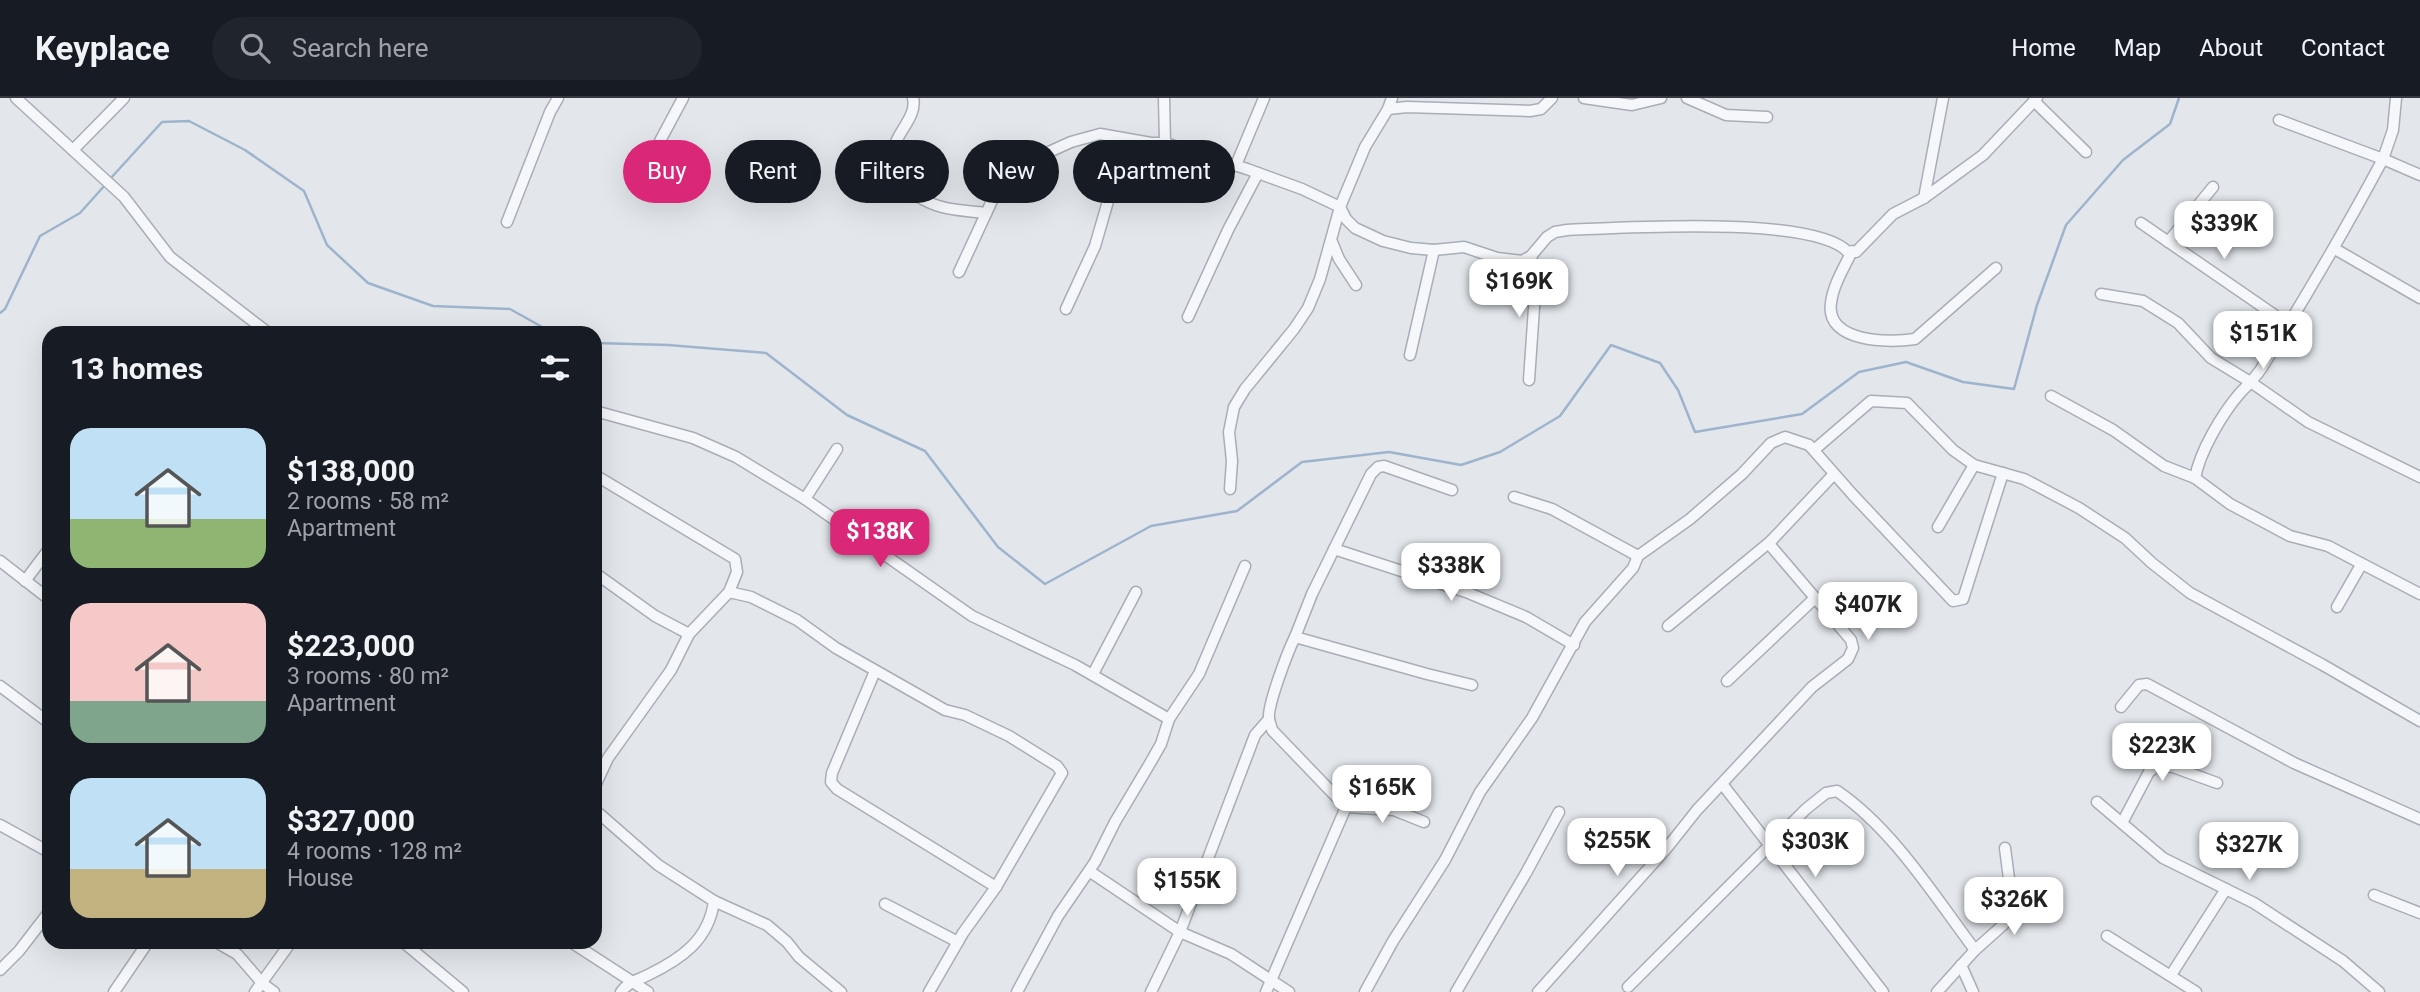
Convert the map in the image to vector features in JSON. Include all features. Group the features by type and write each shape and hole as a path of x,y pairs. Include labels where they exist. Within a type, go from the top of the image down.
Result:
{"street":[{"path":"17,98 124,197 170,257 259,326"},
{"path":"73,150 124,98"},
{"path":"507,222 558,98"},
{"path":"661,140 683,98"},
{"path":"913,98 915,103 911,115 896,142 891,158 892,172 903,185 930,202 943,207 986,213"},
{"path":"1164,98 1165,140"},
{"path":"1264,98 1236,165 1302,189 1340,207 1355,228 1383,241 1434,250 1464,247 1497,258 1522,261 1531,256 1547,237 1555,232 1633,228 1762,228 1827,238 1856,252 1893,214 1924,198 1983,155 2036,100 2086,152"},
{"path":"1230,489 1232,461 1229,432 1234,407 1308,308 1332,242 1340,207 1365,147 1390,104 1407,107 1530,111 1541,109 1552,98"},
{"path":"1584,98 1632,105 1661,98"},
{"path":"1687,98 1726,115 1767,117"},
{"path":"1924,198 1943,98"},
{"path":"2195,478 2197,464 2207,445 2239,394 2252,383 2289,325 2335,249 2383,159 2393,130 2396,98"},
{"path":"2279,120 2420,175"},
{"path":"959,272 1005,176 1017,162 1040,156 1090,135 1100,134 1132,140"},
{"path":"1066,309 1095,246 1126,139"},
{"path":"1188,317 1258,173"},
{"path":"2168,242 2213,187"},
{"path":"2141,223 2289,325"},
{"path":"1332,242 1339,259 1356,285"},
{"path":"2335,249 2420,298"},
{"path":"1410,355 1434,250"},
{"path":"1852,251 1830,306 1834,321 1857,338 1915,339 1996,268"},
{"path":"1529,380 1536,279 1531,256"},
{"path":"2101,294 2143,301 2178,323 2211,358 2308,422 2420,477"},
{"path":"2051,396 2113,430 2164,466 2195,478 2230,504 2262,522 2290,536 2328,546 2420,594"},
{"path":"1814,450 1871,401 1907,403 1952,450 1974,465 2024,479 2078,508 2125,538 2190,593 2420,721"},
{"path":"602,413 693,438 736,457 805,499 972,615 1093,674 1169,719"},
{"path":"1364,992 1445,860 1480,792 1532,718 1585,622 1633,568 1638,556 1690,519 1778,439 1793,438 1809,445 1953,601 1963,599 2003,473"},
{"path":"805,499 837,449"},
{"path":"1938,527 1974,465"},
{"path":"1424,822 1394,810 1346,807 1272,730 1269,719 1270,708 1294,638 1371,474 1378,467 1384,466 1452,490"},
{"path":"1668,626 1771,541 1834,474"},
{"path":"602,479 736,559 737,572 729,592 689,634 671,670 608,758 602,771"},
{"path":"1514,497 1552,509 1638,556"},
{"path":"1538,992 1666,849 1697,810 1812,687 1851,654 1851,640 1772,550 1771,541"},
{"path":"1334,549 1466,592 1526,617 1574,645"},
{"path":"25,581 42,558"},
{"path":"0,561 42,594"},
{"path":"2337,607 2361,565"},
{"path":"1017,992 1058,916 1089,871 1161,744 1169,719 1199,674 1245,566"},
{"path":"602,578 655,616 689,634"},
{"path":"729,592 751,597 797,620 836,648 944,710 965,715 1009,736 1057,766 1062,773 996,887 958,942 929,992"},
{"path":"1093,674 1136,592"},
{"path":"1727,681 1815,598"},
{"path":"1294,638 1472,685"},
{"path":"876,671 832,773 831,782 837,789 996,887"},
{"path":"2121,707 2139,685 2147,684 2294,763 2420,819"},
{"path":"0,686 42,717"},
{"path":"1151,992 1180,932 1255,735 1269,719"},
{"path":"2122,824 2149,772 2158,765 2173,767 2217,783"},
{"path":"1723,785 1883,992"},
{"path":"1629,987 1806,809 1826,793 1837,792 1863,811 1890,840 1975,950"},
{"path":"2097,802 2163,858 2254,902 2343,961 2379,992"},
{"path":"1269,987 1346,807"},
{"path":"1456,992 1559,811"},
{"path":"602,815 658,865 714,901 767,925 787,942 799,957 841,992"},
{"path":"0,825 42,848"},
{"path":"1937,992 2011,915 2006,848"},
{"path":"1089,871 1180,932 1231,954 1269,987 1289,992"},
{"path":"2171,975 2225,889"},
{"path":"2374,895 2420,913"},
{"path":"621,992 634,981 683,956 712,919 714,901"},
{"path":"885,904 958,942"},
{"path":"0,970 42,921"},
{"path":"2107,936 2196,992"},
{"path":"114,992 142,949"},
{"path":"228,949 237,954 259,988 274,992"},
{"path":"259,988 286,949"},
{"path":"411,949 463,992"},
{"path":"582,949 648,992"},
{"path":"1962,965 1973,992"}],"waterway":[{"path":"602,343 668,345 766,353 847,415 925,451 998,547 1045,584 1151,526 1237,511 1302,462 1389,452 1461,465 1500,452 1560,416 1611,345 1660,363 1678,390 1695,432 1802,414 1859,372 1906,362 1963,382 2014,389 2037,305 2066,225 2123,160 2170,124 2179,98"},
{"path":"110,179 162,122 189,121 245,150 304,191 327,245 368,283 433,306 510,309 540,326"},
{"path":"0,313 5,309 40,236 80,213 106,184"}]}
